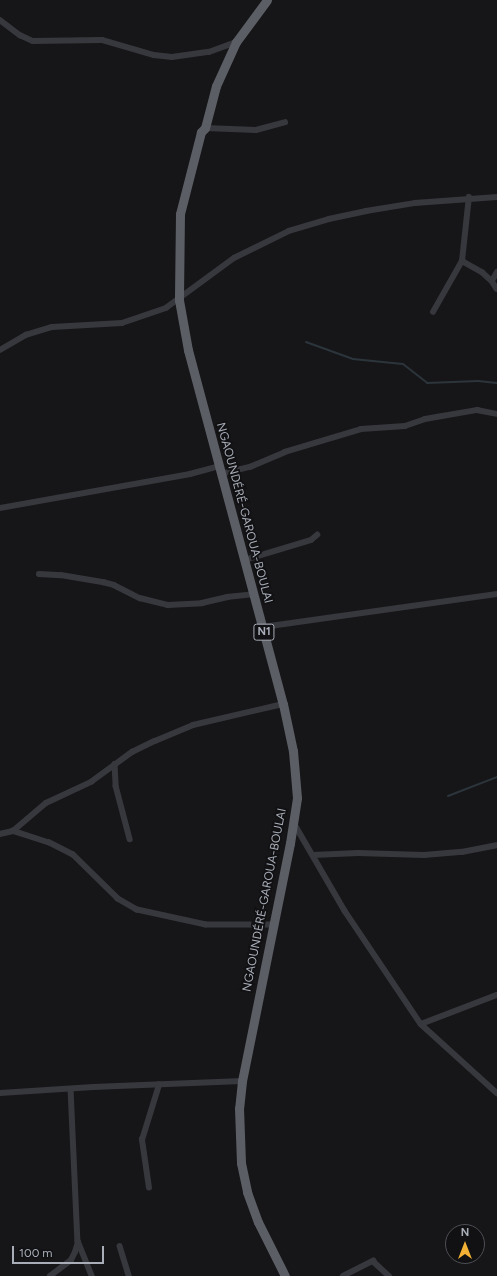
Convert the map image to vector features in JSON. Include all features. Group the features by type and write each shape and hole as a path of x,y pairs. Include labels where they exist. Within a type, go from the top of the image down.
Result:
{"highway":[{"name":"NGAOUNDÉRÉ-GAROUA-BOULAI","path":"267,0 236,42 216,86 205,128 201,132 180,214 179,300 188,350 283,704 293,752 296,776 297,798 293,822 275,925 242,1081 239,1108 241,1163 247,1192 258,1222 286,1276"}],"street":[{"path":"0,20 20,35 33,41 102,40 154,56 172,57 208,52 236,42"},
{"path":"205,128 256,130 285,122"},
{"path":"433,312 446,293 462,261 469,197"},
{"path":"0,350 26,335 39,330 52,327 122,323 166,308 179,300 234,258 289,231 329,219 366,211 415,203 469,197 497,197"},
{"path":"462,261 482,272 492,281 497,289"},
{"path":"492,281 497,272"},
{"path":"0,508 182,475 250,467 285,452 361,429 405,426 436,417 477,410 497,414"},
{"path":"245,560 311,540 317,534"},
{"path":"39,574 61,575 108,584 140,598 168,605 202,603 228,597 254,594"},
{"path":"263,627 497,594"},
{"path":"0,834 13,831 46,803 91,782 132,752 193,725 283,704"},
{"path":"115,764 116,786 130,839"},
{"path":"293,822 345,911 421,1024 497,1093"},
{"path":"13,831 49,843 73,856 118,899 137,910 206,925 275,925"},
{"path":"313,855 358,853 424,855 462,852 497,845"},
{"path":"421,1024 497,995"},
{"path":"0,1093 71,1088 242,1081"},
{"path":"149,1188 142,1140 158,1085"},
{"path":"50,1276 71,1260 78,1241 71,1088"},
{"path":"78,1241 92,1276"},
{"path":"120,1246 129,1276"},
{"path":"342,1276 373,1261 389,1276"}],"waterway":[{"path":"306,342 353,359 403,364 427,383 478,381 497,383"},
{"path":"448,796 497,777"}]}
